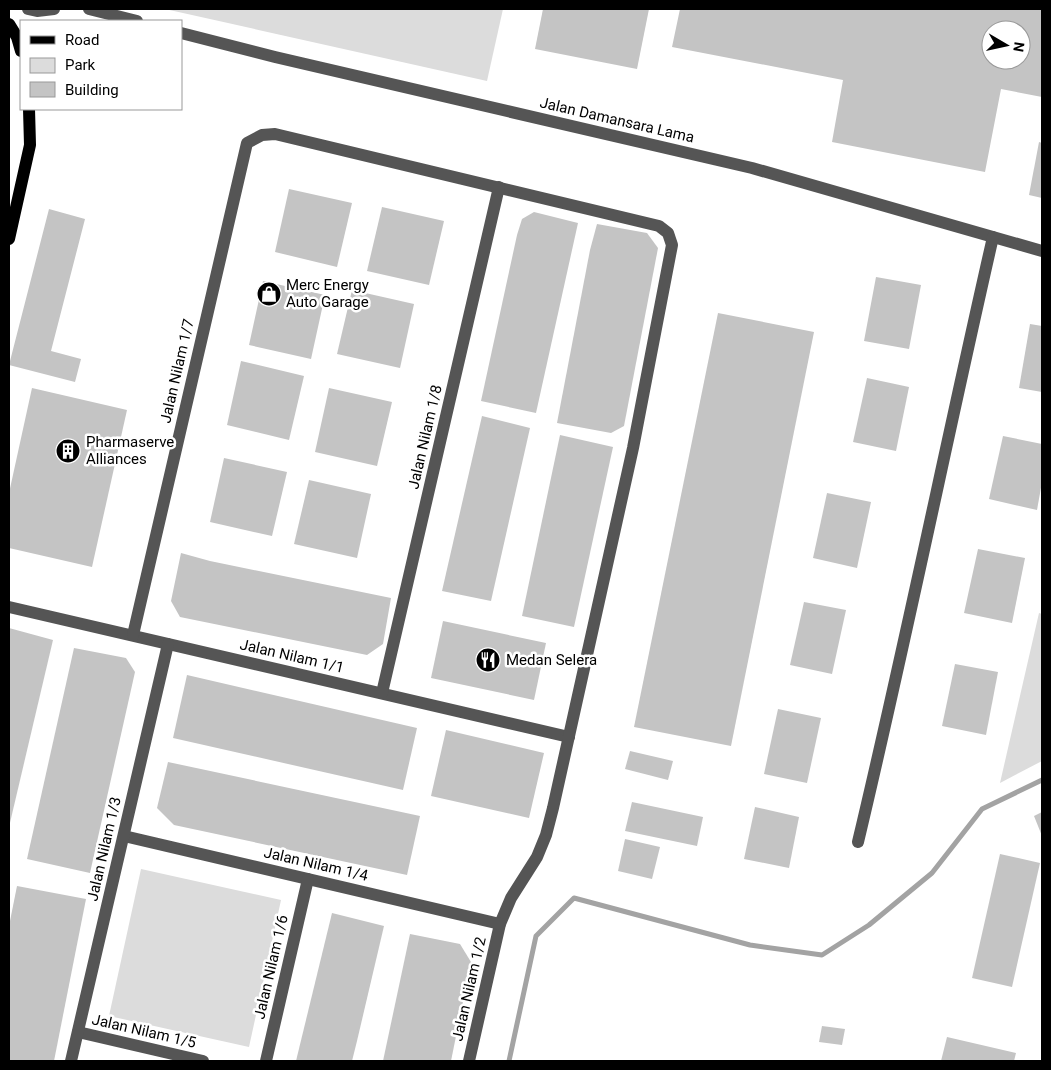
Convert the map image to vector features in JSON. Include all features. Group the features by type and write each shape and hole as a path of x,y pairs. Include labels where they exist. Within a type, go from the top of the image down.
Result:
{"main road":[{"path":"9,24 19,35"},
{"path":"9,239 30,145 29,110"}],"street":[{"path":"32,14 54,9"},
{"path":"89,9 133,20"},
{"name":"Jalan Damansara Lama","path":"182,33 276,58 752,168 1042,251"},
{"name":"Jalan Nilam 1/2","path":"247,143 262,135 275,134 499,187 659,226 668,233 672,244 633,448 546,835 538,856 511,898 500,924 469,1061"},
{"name":"Jalan Nilam 1/7","path":"133,636 247,143"},
{"name":"Jalan Nilam 1/8","path":"382,693 499,187"},
{"path":"858,842 907,633 941,466 992,237"},
{"name":"Jalan Nilam 1/1","path":"9,606 569,737"},
{"name":"Jalan Nilam 1/3","path":"72,1061 168,644"},
{"name":"Jalan Nilam 1/4","path":"124,836 500,924"},
{"name":"Jalan Nilam 1/6","path":"266,1061 308,879"},
{"name":"Jalan Nilam 1/5","path":"78,1032 203,1061"}],"green space":[{"path":"165,9 503,9 487,81"},
{"path":"1039,613 1042,614 1042,761 1000,783"},
{"path":"141,869 281,900 249,1047 109,1016"}],"building":[{"path":"543,9 649,9 637,69 535,49"},
{"path":"680,9 1042,9 1042,97 1001,89 985,172 832,142 843,80 672,47"},
{"path":"1039,142 1042,143 1042,198 1029,195"},
{"path":"289,189 352,203 337,267 275,252"},
{"path":"382,207 444,221 429,285 367,271"},
{"path":"49,209 85,219 51,351 81,359 75,382 9,365"},
{"path":"534,212 578,223 536,413 481,401 517,235 522,219"},
{"path":"597,224 647,233 658,248 624,426 611,433 557,423 590,250"},
{"path":"876,277 921,285 909,349 864,341"},
{"path":"263,281 325,295 311,359 249,345"},
{"path":"352,290 414,304 400,368 337,354"},
{"path":"718,313 814,332 731,746 634,727"},
{"path":"1030,324 1042,326 1042,392 1019,388"},
{"path":"241,361 304,376 289,440 227,425"},
{"path":"867,378 909,387 896,451 853,442"},
{"name":"Pharmaserve Alliances","path":"32,388 127,410 92,567 9,548 9,493"},
{"path":"329,388 392,402 377,466 315,452"},
{"path":"482,416 530,428 491,601 442,591"},
{"path":"560,435 613,447 574,627 522,616"},
{"path":"1003,436 1042,444 1042,482 1037,510 989,499"},
{"path":"224,458 287,472 272,536 210,522"},
{"path":"309,480 371,494 357,558 294,544"},
{"path":"827,493 871,502 857,568 813,558"},
{"path":"978,549 1025,558 1012,623 964,613"},
{"path":"181,553 210,561 391,598 383,644 367,655 180,617 171,601"},
{"path":"804,602 846,610 832,674 790,665"},
{"name":"Medan Selera","path":"443,621 546,643 534,700 431,678"},
{"path":"9,628 53,640 9,827"},
{"path":"74,648 126,658 135,672 90,873 27,859"},
{"path":"955,664 998,672 986,735 942,726"},
{"path":"187,675 417,728 403,790 173,738"},
{"path":"778,709 821,718 807,783 764,774"},
{"path":"446,730 544,753 529,818 431,796"},
{"path":"630,751 673,761 668,780 625,769"},
{"path":"168,762 420,816 407,875 174,825 157,808"},
{"path":"632,802 703,817 697,846 625,831"},
{"path":"755,807 799,817 789,868 744,859"},
{"path":"1042,812 1042,836 1034,816"},
{"path":"625,839 660,847 652,879 618,871"},
{"path":"1000,854 1040,863 1012,987 972,978"},
{"path":"17,886 86,899 54,1061 9,1061 9,926"},
{"path":"332,913 384,926 357,1041 352,1061 296,1061"},
{"path":"410,934 460,944 471,962 451,1061 383,1061"},
{"path":"822,1026 845,1029 842,1045 819,1042"},
{"path":"947,1037 1016,1053 1014,1061 941,1061"}],"waterway":[{"path":"509,1061 536,936 574,898 750,945 822,955 869,925 932,873 982,809 1042,780"}],"place":[{"name":"Merc Energy Auto Garage","path":"269,294"},
{"name":"Pharmaserve Alliances","path":"68,451"},
{"name":"Medan Selera","path":"488,660"}]}
